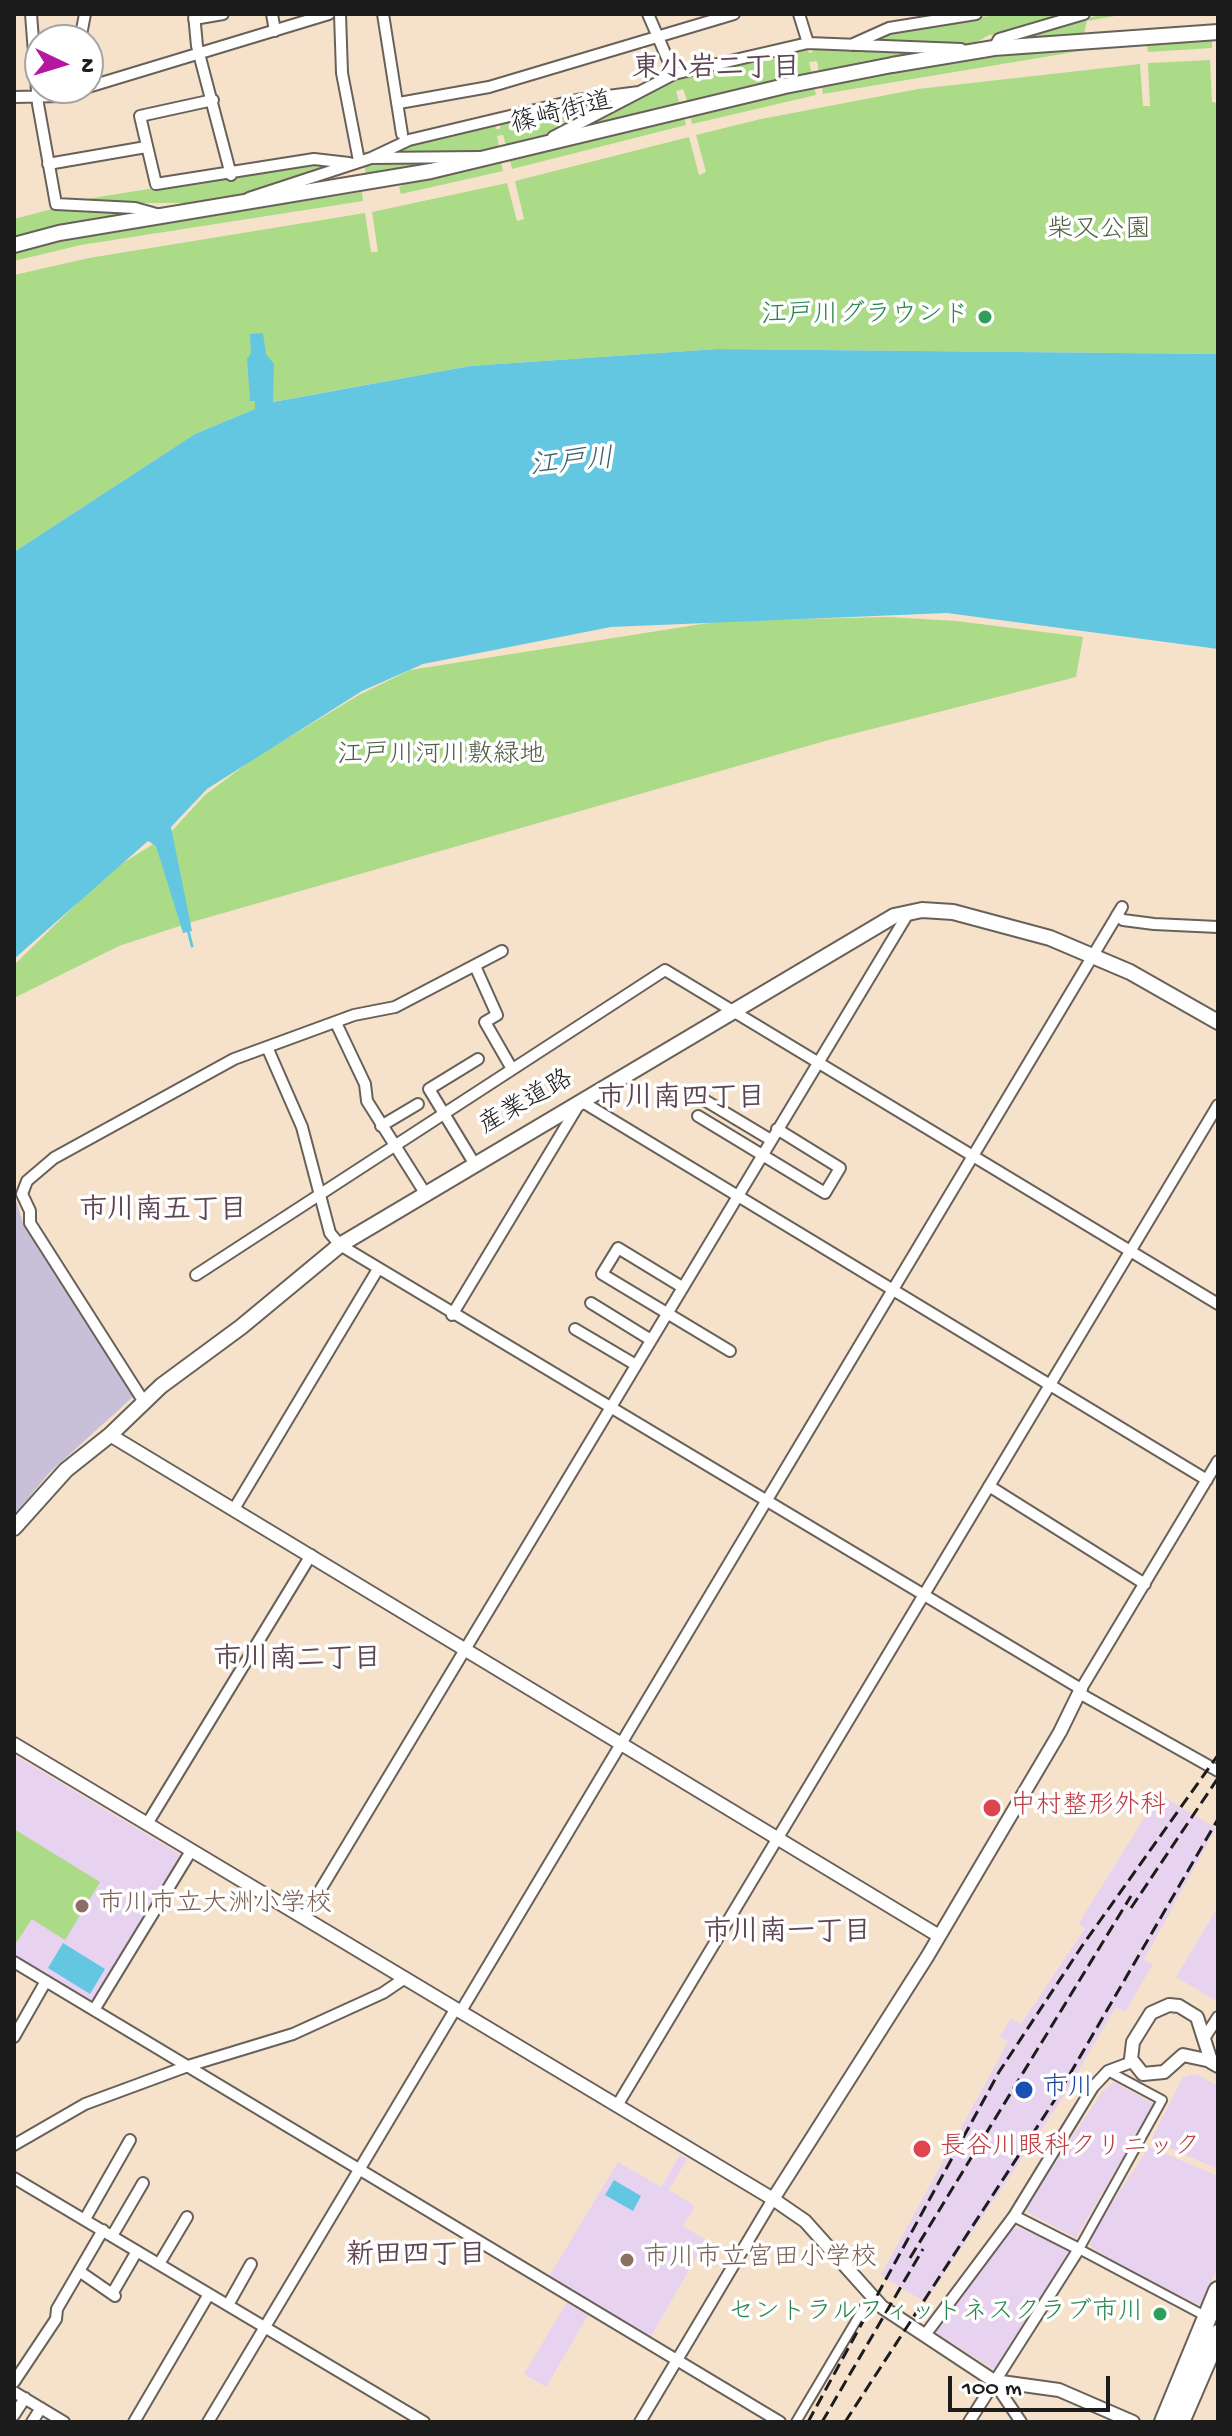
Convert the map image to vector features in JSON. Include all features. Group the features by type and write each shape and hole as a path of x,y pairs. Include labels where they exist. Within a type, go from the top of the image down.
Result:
{"highway":[{"path":"1164,2422 1214,2302"},
{"path":"1180,2422 1218,2334"}],"main road":[{"name":"篠崎街道","path":"14,245 59,233 363,185 785,86 975,50 1218,32"},
{"name":"産業道路","path":"14,1528 50,1486 144,1402 340,1245 735,1011 875,924 909,912 953,912 1050,938 1094,954 1218,1022"}],"street":[{"path":"223,14 194,17 231,175"},
{"path":"272,14 275,31"},
{"path":"104,82 326,14"},
{"path":"340,14 342,73 354,162"},
{"path":"383,14 402,134"},
{"path":"648,14 674,74"},
{"path":"399,103 489,87 734,14"},
{"path":"799,14 808,43"},
{"path":"850,45 889,28 976,14"},
{"path":"994,48 999,39 1084,14"},
{"path":"538,146 674,74 808,43 975,50"},
{"path":"371,158 409,140 577,100 641,92"},
{"path":"213,100 140,116 156,184 231,175 314,159 354,162"},
{"path":"39,104 48,164 59,206 135,208 163,216"},
{"path":"48,164 146,147"},
{"path":"238,205 265,190 371,158 457,154 488,158"},
{"path":"208,2422 358,2170 622,1743 1119,911 1123,920 1218,927"},
{"path":"304,1917 909,912"},
{"path":"144,1402 30,1223 30,1211 22,1194 37,1170 199,1076 267,1047 395,1007 502,951"},
{"path":"475,966 497,1015 485,1022 512,1069"},
{"path":"196,1275 665,970 1218,1304"},
{"path":"336,1023 365,1084 367,1101 425,1193"},
{"path":"267,1047 302,1127 330,1233 340,1245 452,1315 1218,1771"},
{"path":"474,1163 429,1089 478,1059"},
{"path":"696,1095 771,1140"},
{"path":"452,1315 581,1101 1207,1480"},
{"path":"381,1126 418,1104"},
{"path":"618,2104 775,1837 1218,1105"},
{"path":"698,1116 825,1193 840,1168 777,1129"},
{"path":"682,1287 618,1248 602,1274 730,1351"},
{"path":"234,1509 378,1269"},
{"path":"591,1303 651,1340"},
{"path":"575,1329 636,1365"},
{"path":"110,1435 939,1936"},
{"path":"640,2422 773,2199 939,1936 1080,1691 1218,1461"},
{"path":"989,1486 1145,1584"},
{"path":"147,1824 311,1555"},
{"path":"14,1744 773,2199 805,2221 867,2295 998,2383 1052,2388 1133,2422"},
{"path":"94,2010 191,1851"},
{"path":"14,1962 780,2422"},
{"path":"14,2145 85,2104 188,2066 293,2034 383,1993 405,1978"},
{"path":"14,2037 46,1981"},
{"path":"1179,2006 1189,2011 1202,2025 1214,2063 1183,2055 1164,2072 1152,2076 1143,2074 1132,2062 1133,2042 1151,2013 1160,2007 1179,2006"},
{"path":"1205,2037 1218,2017"},
{"path":"925,2335 1014,2216 1093,2087 1108,2071 1132,2062"},
{"path":"969,2422 998,2383 1079,2249 1162,2100 1108,2071"},
{"path":"85,2219 130,2140"},
{"path":"14,2178 424,2422"},
{"path":"14,2382 56,2319 57,2309 79,2271 143,2183"},
{"path":"1014,2216 1079,2249 1214,2302"},
{"path":"159,2264 187,2217"},
{"path":"79,2271 114,2296 137,2251"},
{"path":"228,2305 251,2264"},
{"path":"134,2422 209,2294"},
{"path":"796,2422 866,2304"},
{"path":"998,2383 1021,2422"},
{"path":"14,2392 64,2422"},
{"path":"14,2415 25,2398"},
{"path":"32,2422 41,2408"}],"shaded area":[{"path":"14,1194 22,1220 134,1396 50,1472 14,1515"},
{"name":"市川市立大洲小学校","path":"14,1755 181,1855 91,2005 14,1958"},
{"path":"1159,1794 1216,1828 1144,1960 1153,1964 1125,2012 1116,2007 1060,2102 925,2302 881,2275 1008,2042 1000,2036 1011,2019 1021,2024 1085,1929 1079,1923"},
{"path":"1218,1907 1218,2002 1176,1977"},
{"path":"1196,2074 1218,2086 1218,2169 1151,2140 1183,2077"},
{"path":"1114,2082 1154,2104 1076,2238 1027,2212 1027,2206 1102,2092"},
{"path":"1149,2147 1218,2176 1218,2265 1201,2306 1116,2264 1090,2246 1093,2232"},
{"name":"市川市立宮田小学校","path":"680,2155 687,2159 669,2190 695,2206 683,2226 706,2240 649,2340 547,2280 618,2162 661,2187"},
{"path":"1018,2228 1048,2240 1070,2252 1071,2256 995,2370 934,2332 1011,2229"},
{"path":"569,2299 590,2312 546,2387 524,2374"}],"green space":[{"path":"1002,14 1073,14 1010,33 989,35 972,45 858,44 886,32"},
{"path":"1103,14 1126,14 1087,21 1084,33 1010,41"},
{"path":"1212,41 1212,48 1148,52 1147,46"},
{"path":"1122,44 823,94 821,85 955,61"},
{"path":"812,46 858,52 932,51 819,73 817,61 809,62 812,74 688,103 683,89 676,91 680,105 569,133 661,84 673,79 678,81 678,77 807,48 809,53 813,52"},
{"name":"柴又公園","path":"1210,60 1212,102 1218,103 1218,354 717,349 470,366 272,402 195,434 14,552 14,275 89,258 365,213 371,252 378,252 372,212 507,183 517,221 524,219 515,181 689,137 699,175 706,172 696,135 761,119 918,89 1140,64 1143,106 1150,106 1148,63"},
{"path":"814,86 816,95 692,124 690,114"},
{"path":"632,94 583,120 507,149 503,135 497,136 500,150 384,155 406,144 495,124 496,129 500,129 500,123 598,98"},
{"path":"684,116 686,125 512,169 510,160"},
{"path":"456,158 366,175 364,165 385,161"},
{"path":"501,162 503,171 401,194 399,187 409,182"},
{"path":"311,163 339,163 216,203 61,203"},
{"path":"362,192 363,201 81,245 14,261 14,252 79,236"},
{"path":"52,209 133,212 134,215 14,239 14,219"},
{"name":"江戸川河川敷緑地","path":"888,617 957,621 1083,637 1076,677 825,741 192,922 119,946 14,998 14,965 109,872 169,834 205,795 253,759 359,695 410,670 721,621"},
{"path":"14,1829 100,1882 65,1940 32,1919 14,1946"}],"water":[{"name":"江戸川","path":"263,333 266,354 274,364 273,402 470,366 717,349 1218,354 1218,649 947,613 611,627 423,664 362,691 207,789 171,827 192,931 183,933 156,846 148,841 14,959 14,552 195,434 255,409 255,401 250,401 247,359 251,353 250,334"},
{"path":"63,1943 105,1969 90,1994 48,1968"},
{"path":"614,2180 641,2196 633,2211 605,2195"}],"waterway":[{"path":"188,930 192,946"}],"railway":[{"path":"808,2422 999,2072 1082,1946 1218,1755"},
{"path":"1131,1908 1218,1778"},
{"path":"845,2422 1056,2098 1218,1819"},
{"path":"910,2258 1131,1896"},
{"path":"822,2422 923,2249"}],"place":[{"name":"江戸川グラウンド","path":"985,317"},
{"name":"中村整形外科","path":"992,1808"},
{"name":"市川市立大洲小学校","path":"82,1906"},
{"name":"市川","path":"1024,2090"},
{"name":"長谷川眼科クリニック","path":"922,2149"},
{"name":"市川市立宮田小学校","path":"627,2260"},
{"name":"セントラルフィットネスクラブ市川","path":"1160,2314"}],"district":[{"name":"東小岩二丁目","path":"716,71"},
{"name":"市川南四丁目","path":"681,1101"},
{"name":"市川南五丁目","path":"163,1213"},
{"name":"市川南二丁目","path":"297,1662"},
{"name":"市川南一丁目","path":"787,1935"},
{"name":"新田四丁目","path":"416,2258"}]}
